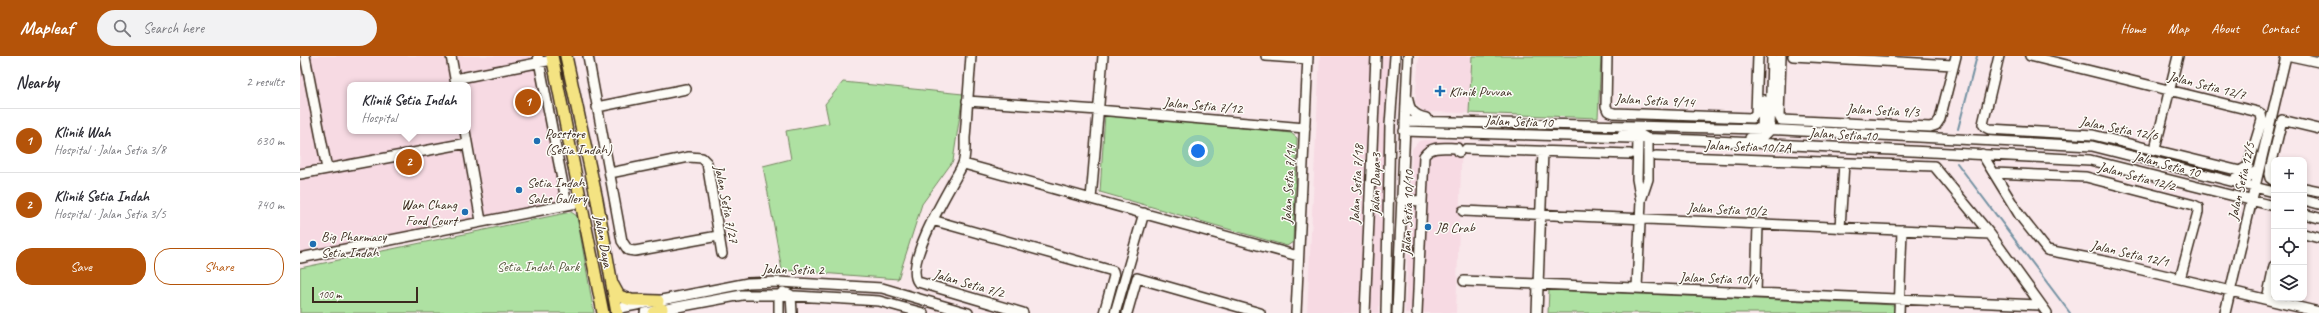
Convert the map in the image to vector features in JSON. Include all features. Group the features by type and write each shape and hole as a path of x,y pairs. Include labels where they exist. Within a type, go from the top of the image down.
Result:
{"main road":[{"name":"Jalan Daya","path":"566,56 597,200 609,273 613,312"},
{"name":"Jalan Daya","path":"553,57 603,313"},
{"path":"553,57 569,69"},
{"path":"609,273 619,296 658,308"},
{"path":"598,290 605,307 613,312"}],"street":[{"path":"305,56 327,169"},
{"path":"451,56 456,82 553,57"},
{"path":"588,56 622,241 625,246 628,250 635,251 718,236"},
{"path":"971,56 964,164 1298,256"},
{"path":"1091,199 1102,56"},
{"path":"1266,56 1308,58"},
{"name":"Jalan Setia 7/18","path":"1365,313 1376,56"},
{"name":"Jalan Daya 3","path":"1386,313 1390,125 1395,56"},
{"name":"Jalan Daya 3","path":"1398,313 1403,126 1408,56"},
{"name":"Jalan Setia 9/14","path":"1607,56 1606,106 1608,111 1614,113 1752,118 1755,116 1758,56"},
{"path":"1764,56 1766,131"},
{"path":"1766,131 1772,56"},
{"name":"Jalan Setia 9/3","path":"1781,56 1778,116 1781,120 1930,127 1936,125 1940,119 1955,61"},
{"path":"1793,56 1955,61"},
{"name":"Jalan Setia 12/6","path":"1999,56 1983,124 1985,127 1990,129 2093,135 2240,171 2246,169"},
{"name":"Jalan Setia 12/7","path":"2030,56 2262,114 2255,143 2246,169"},
{"path":"2155,149 2178,56"},
{"name":"Jalan Setia 12/5","path":"2224,313 2286,56"},
{"path":"2291,56 2319,62"},
{"name":"Jalan Setia 7/14","path":"1296,313 1308,58"},
{"path":"539,60 567,205"},
{"path":"1390,180 1396,130 1403,126 1396,116 1395,72"},
{"path":"1407,78 1411,110 1418,116 1437,122"},
{"path":"597,108 686,89"},
{"name":"Jalan Setia 7/12","path":"968,101 1098,110 1305,128"},
{"path":"2276,157 2282,120 2319,129"},
{"name":"Jalan Setia 10","path":"1403,126 1437,122 1579,124 1702,128 2092,146 2271,191"},
{"path":"1579,124 1592,130 1634,132 1643,138 1648,179 1641,202 1637,288"},
{"name":"Jalan Setia 10","path":"1403,126 1437,132 1694,140 2090,160 2271,205"},
{"path":"1643,138 1652,133 1686,134 1702,128"},
{"path":"1694,140 1714,137 1754,138 1766,131"},
{"path":"1766,131 1782,142 1831,147"},
{"path":"1403,163 1407,143 1415,136 1437,132"},
{"path":"466,134 481,221"},
{"path":"300,174 467,143"},
{"name":"Jalan Setia 10/10","path":"1417,313 1424,156 1427,151 1432,148 1457,148 1463,150 1543,151"},
{"path":"1537,313 1543,151 1630,154"},
{"name":"Jalan Setia 12/1","path":"1982,154 2020,216 2048,250 2109,262 2319,312"},
{"name":"Jalan Setia 10/2A","path":"1656,156 1934,166 1990,234"},
{"name":"Jalan Setia 7/27","path":"610,173 689,157 702,158 707,163 722,254"},
{"path":"1840,228 1844,163"},
{"name":"Jalan Setia 7/2","path":"964,164 932,220 914,274 918,282 1024,313"},
{"path":"2217,177 2224,176 2243,180 2258,170 2261,183 2271,187"},
{"name":"Jalan Setia 12/2","path":"1994,174 2086,177 2198,207 2198,212 2180,279"},
{"path":"2204,188 2220,198 2241,203 2244,206 2247,217 2256,208 2271,210"},
{"path":"2307,189 2319,191"},
{"path":"1401,200 1422,201"},
{"path":"2307,201 2319,204"},
{"path":"300,258 582,202"},
{"name":"Jalan Setia 10/2","path":"1464,211 1990,234"},
{"path":"1115,313 1144,213"},
{"path":"2307,215 2319,218"},
{"path":"932,220 1113,271 1114,276 1104,313"},
{"path":"1756,293 1758,224"},
{"path":"1899,313 1902,230"},
{"path":"1990,234 2047,313"},
{"path":"2307,235 2319,238"},
{"path":"1127,313 1137,278 1260,313"},
{"path":"2267,299 2271,280"},
{"name":"Jalan Setia 10/4","path":"1464,281 2041,305"},
{"path":"758,282 785,294 813,283"},
{"name":"Jalan Setia 2","path":"645,313 658,308 758,282 813,283 882,288 968,313"},
{"path":"779,313 785,294"},
{"path":"785,294 792,313"},
{"name":"Jalan Setia 2","path":"613,312 658,308 742,295 785,294 879,301 923,313"}],"shaded area":[{"path":"300,56 535,56 564,203 300,256"},
{"path":"1320,56 1389,56 1379,313 1307,313"},
{"path":"1419,56 1472,56 1469,113 1424,112 1415,102"},
{"path":"1419,141 1462,141 1456,313 1405,313 1412,149"}],"green space":[{"path":"1472,56 1601,56 1598,118 1469,113"},
{"path":"843,82 963,94 953,161 922,204 898,279 782,270 763,166 791,159 786,131 829,123 825,104"},
{"path":"1105,114 1291,133 1297,138 1293,242 1287,246 1100,192"},
{"name":"Setia Indah Park","path":"571,212 577,216 594,313 300,313 300,268"},
{"path":"1549,290 1895,305 1895,313 1548,313"}],"waterway":[{"path":"1958,129 1977,56"},
{"path":"1957,163 2070,313"}],"place":[{"name":"Klinik Puvvan","path":"1440,91"},
{"name":"Klinik Wah","path":"528,102"},
{"name":"Posstore (Setia Indah)","path":"537,141"},
{"name":"Klinik Setia Indah","path":"409,162"},
{"name":"Setia Indah Sales Gallery","path":"519,190"},
{"name":"Wan Chang Food Court","path":"465,212"},
{"name":"JB Crab","path":"1428,227"},
{"name":"Big Pharmacy Setia Indah","path":"313,244"}]}
